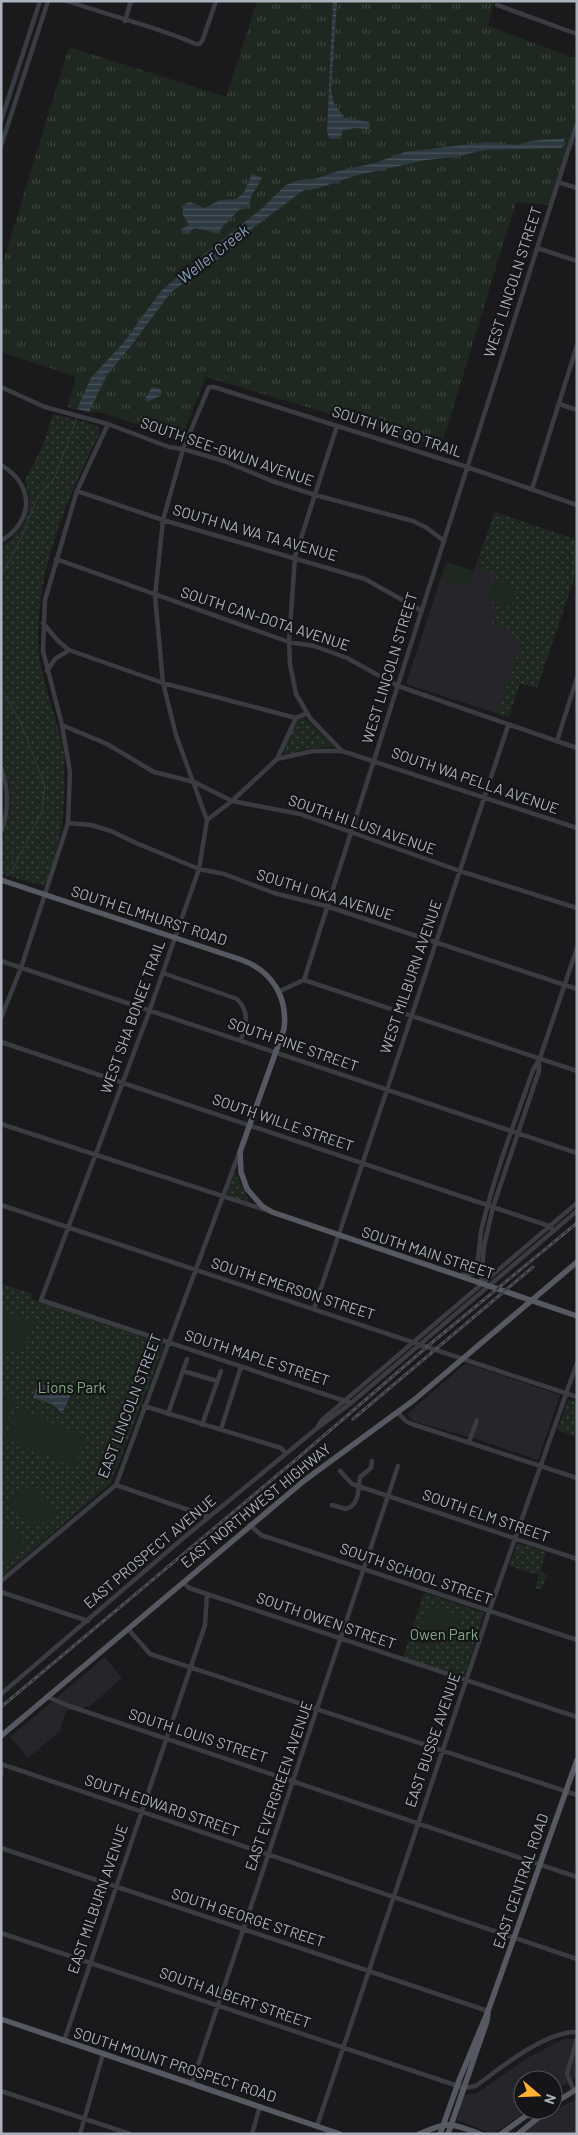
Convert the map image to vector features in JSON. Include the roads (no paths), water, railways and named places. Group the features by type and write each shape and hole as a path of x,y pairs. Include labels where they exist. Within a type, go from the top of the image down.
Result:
{"main road":[{"name":"SOUTH ELMHURST ROAD","path":"1,880 249,962 262,969 280,991"},
{"path":"240,1152 277,1052 285,1020 280,991"},
{"name":"SOUTH MAIN STREET","path":"240,1152 241,1172 247,1189 262,1206 272,1212 577,1316"},
{"name":"EAST NORTHWEST HIGHWAY","path":"1,1736 129,1630 250,1525 316,1471 398,1413 577,1262"},
{"name":"EAST CENTRAL ROAD","path":"440,2134 460,2087 488,2011 577,1760"},
{"name":"SOUTH MOUNT PROSPECT ROAD","path":"1,2020 340,2134"},
{"name":"EAST CENTRAL ROAD","path":"448,2134 460,2087"},
{"path":"563,2098 575,2090"},
{"path":"501,2134 520,2120"},
{"path":"518,2134 536,2120"},
{"path":"422,2133 443,2124 451,2124 480,2134"}],"street":[{"path":"1,121 40,1"},
{"path":"1,146 48,1"},
{"path":"67,1 125,21 159,29 196,44 200,44 203,39 216,1"},
{"path":"125,21 131,1"},
{"path":"497,5 577,34"},
{"name":"WEST LINCOLN STREET","path":"304,980 326,906 398,686 420,610 577,123"},
{"path":"558,182 577,188"},
{"path":"537,248 577,261"},
{"path":"532,489 577,346"},
{"name":"SOUTH SEE-GWUN AVENUE","path":"1,387 45,407 108,424 149,440 224,462 315,495 413,521 444,540"},
{"name":"SOUTH WE GO TRAIL","path":"209,387 467,467 577,505"},
{"name":"WEST SHA BONEE TRAIL","path":"41,1300 150,1010 199,869 207,820 176,734 163,683 155,596 163,520 183,449 209,387"},
{"path":"559,404 577,410"},
{"path":"1,1018 21,968 68,823 70,772 62,725 43,652 45,600 77,491 108,424"},
{"path":"337,426 295,557 289,642 290,664 296,694 322,733 342,750"},
{"path":"1,465 17,476 22,484 26,502 25,512 16,530 1,542"},
{"name":"SOUTH NA WA TA AVENUE","path":"77,491 163,520 365,578 420,610"},
{"name":"SOUTH CAN-DOTA AVENUE","path":"56,559 155,596 289,642 314,646 347,658 398,686 508,726 577,748"},
{"path":"43,623 58,641 69,650 163,683 296,718 307,713"},
{"path":"47,671 55,660 69,650"},
{"path":"557,741 577,678"},
{"path":"207,820 232,801 277,759 296,718"},
{"name":"SOUTH HI LUSI AVENUE","path":"62,725 106,744 154,772 194,782 232,801 300,814 460,871 577,908"},
{"name":"WEST MILBURN AVENUE","path":"338,1236 508,726"},
{"name":"SOUTH WA PELLA AVENUE","path":"277,759 313,751 342,750 577,828"},
{"path":"1,768 7,788 7,801 1,832"},
{"name":"SOUTH I OKA AVENUE","path":"68,823 91,825 111,831 199,869 224,874 274,894 326,906 577,989"},
{"path":"456,1275 469,1275 476,1270 479,1237 487,1205 577,948"},
{"name":"SOUTH PINE STREET","path":"1,961 577,1153"},
{"path":"163,973 237,999 244,1006 247,1015 241,1040"},
{"path":"280,991 304,980 577,1071"},
{"name":"SOUTH WILLE STREET","path":"1,1042 549,1226 554,1231"},
{"path":"484,1284 482,1268 484,1244 493,1207 539,1071 540,1058"},
{"name":"SOUTH MAIN STREET","path":"1,1124 272,1212"},
{"name":"EAST LINCOLN STREET","path":"1,1581 116,1485 240,1152"},
{"path":"484,1284 577,1203"},
{"name":"SOUTH EMERSON STREET","path":"1,1205 577,1397"},
{"path":"484,1284 577,1212"},
{"path":"314,1309 338,1236"},
{"path":"482,1268 488,1273 495,1273"},
{"name":"EAST PROSPECT AVENUE","path":"1,1694 209,1517 350,1403 484,1284"},
{"name":"SOUTH MAPLE STREET","path":"41,1300 350,1403"},
{"name":"EAST PROSPECT AVENUE","path":"316,1429 322,1420 417,1343"},
{"path":"168,1414 187,1359"},
{"name":"EAST BUSSE AVENUE","path":"317,2126 489,1612 577,1363"},
{"path":"221,1429 242,1367"},
{"path":"183,1371 217,1381"},
{"path":"202,1425 221,1371"},
{"path":"144,1406 216,1430 221,1429 281,1448 286,1454"},
{"path":"398,1413 407,1422 577,1478"},
{"path":"469,1442 477,1420"},
{"path":"332,1505 349,1508 357,1498 360,1477 371,1468 372,1461"},
{"name":"EAST EVERGREEN AVENUE","path":"192,2083 398,1466"},
{"name":"SOUTH ELM STREET","path":"340,1471 350,1483 577,1559"},
{"path":"116,1485 209,1517"},
{"name":"SOUTH SCHOOL STREET","path":"250,1525 261,1535 577,1640"},
{"name":"SOUTH OWEN STREET","path":"183,1582 189,1588 577,1717"},
{"path":"1,1592 88,1621"},
{"name":"EAST MILBURN AVENUE","path":"64,2041 206,1620 207,1594"},
{"path":"129,1630 150,1654 577,1795"},
{"name":"SOUTH LOUIS STREET","path":"48,1697 69,1706 577,1877"},
{"path":"1,1766 1,1776"},
{"name":"SOUTH EDWARD STREET","path":"1,1766 577,1959"},
{"name":"SOUTH GEORGE STREET","path":"1,1848 488,2011"},
{"name":"SOUTH ALBERT STREET","path":"1,1933 460,2087"},
{"path":"460,2087 476,2086 546,2039 563,2033 577,2032"},
{"path":"575,2090 567,2074 577,2039"},
{"path":"80,2134 103,2054"},
{"path":"1,2091 130,2134"},
{"path":"252,2134 260,2106"}],"water":[{"path":"333,1 337,1 331,90 334,104 345,118 369,122 370,125 369,129 354,128 343,131 340,139 330,139 327,132"},
{"path":"565,138 562,148 484,150 358,175 315,189 304,190 245,234 231,249 171,292 107,375 89,412 77,409 91,378 124,342 161,291 259,211 286,185 299,180 315,179 338,171 375,163 405,152 488,142 517,145 531,141"},
{"path":"252,174 262,178 251,197 249,206 239,210 217,233 195,228 186,234 182,233 181,229 189,225 182,213 185,204 190,202 204,208 220,200 236,199 243,194"},
{"path":"152,387 160,389 162,393 160,396 146,402 145,399"},
{"path":"38,1383 57,1390 70,1390 70,1397 62,1413 52,1404 33,1398"}],"waterway":[{"name":"Weller Creek","path":"497,144 505,145"},
{"name":"Weller Creek","path":"572,144 577,144"},
{"name":"Weller Creek","path":"1,576 20,541 36,501 43,490 54,479 77,418"},
{"name":"Weller Creek","path":"1,689 20,721 45,786 42,811 13,869 5,878"}],"railway":[{"path":"1,1707 299,1457 435,1340 577,1223"},
{"path":"353,1419 533,1267"}],"park label":[{"name":"Lions Park","path":"72,1388"},
{"name":"Owen Park","path":"444,1635"}]}
